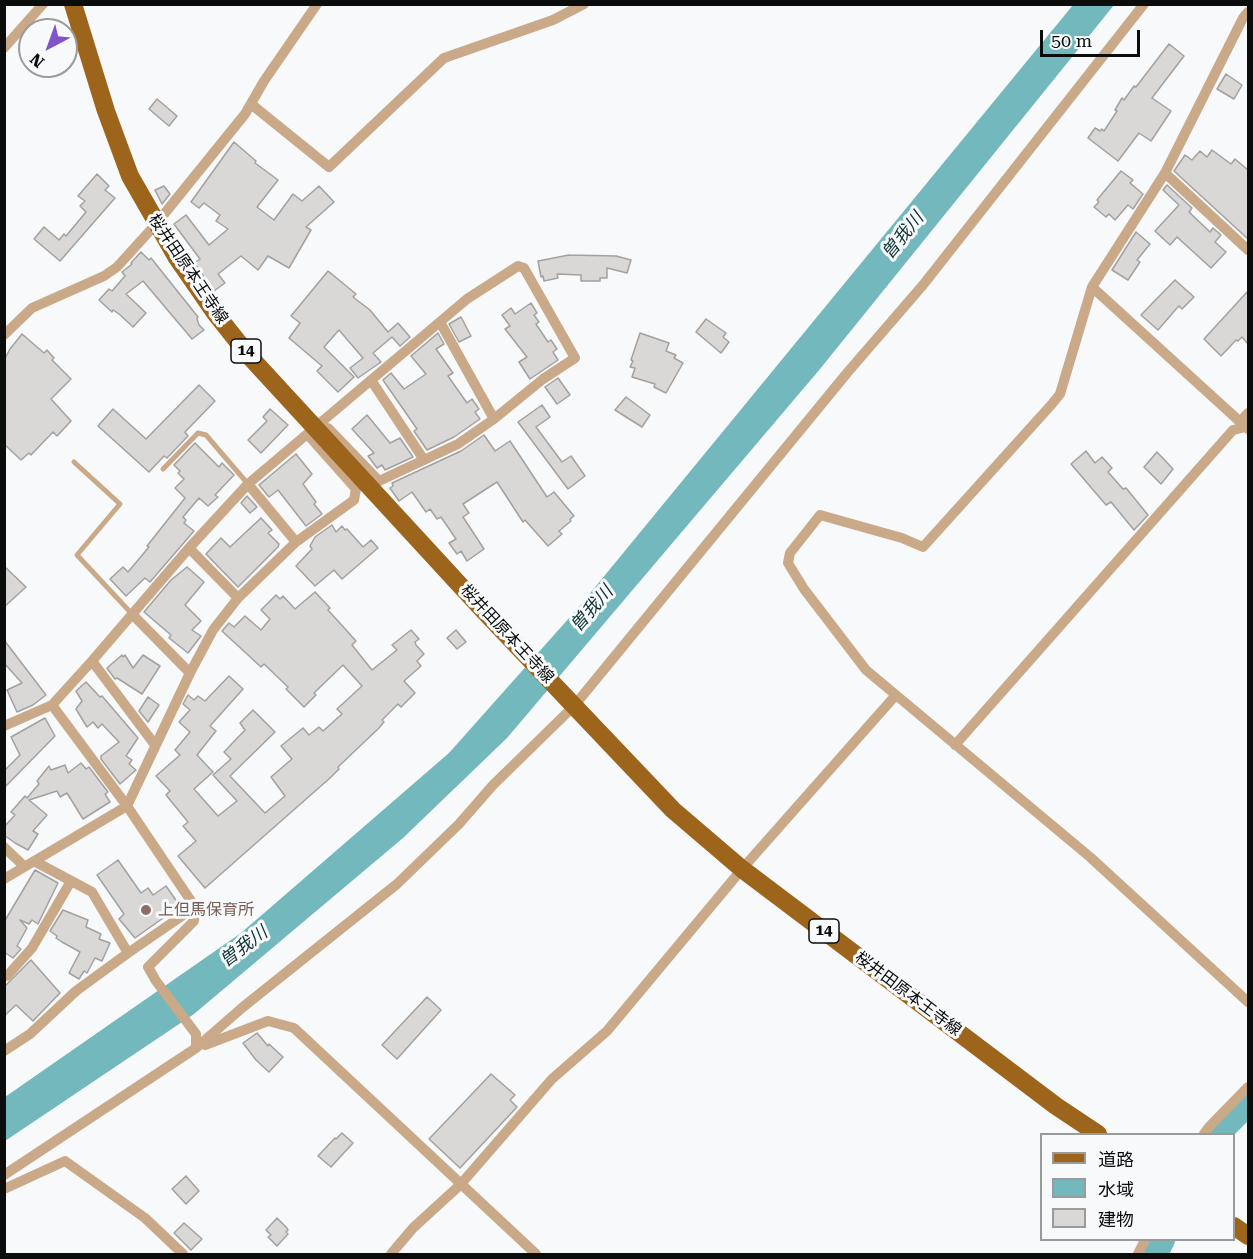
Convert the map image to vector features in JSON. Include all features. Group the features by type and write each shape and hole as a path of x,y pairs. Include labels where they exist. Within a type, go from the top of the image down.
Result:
{"main road":[{"name":"桜井田原本王寺線","path":"73,4 106,111 130,176 156,224 215,313 312,431 673,810 742,869 1056,1106 1096,1133"},
{"path":"1235,1227 1248,1236"}],"street":[{"path":"4,48 43,4"},
{"path":"4,335 32,308 111,272 156,224 245,114 264,81 317,4"},
{"path":"250,104 330,167 444,58 553,20 584,4"},
{"path":"4,1175 196,1048 243,1007 397,884 459,824 493,785 573,704 923,285 1144,4"},
{"path":"1248,12 1165,173 1092,287 1060,394 923,547 902,538 820,515 790,553 788,563 804,589 866,670 1090,856 1248,1002"},
{"path":"1165,173 1248,250"},
{"path":"4,726 52,705 248,484 467,299 518,266 524,268 575,358 543,379 458,444 379,481 328,428 312,431"},
{"path":"1092,287 1245,426"},
{"path":"440,322 494,418"},
{"path":"371,380 424,460"},
{"path":"1245,426 1248,413"},
{"path":"955,745 1233,430 1245,426"},
{"path":"4,879 127,806 213,630 238,598 296,542 354,500 356,489 312,431"},
{"path":"248,484 296,542"},
{"path":"189,548 238,598"},
{"path":"132,614 190,673"},
{"path":"92,661 155,745"},
{"path":"391,1254 413,1228 460,1185 552,1079 607,1031 742,869 895,696"},
{"path":"52,705 127,806 195,907 194,921 148,967 196,1034 196,1048"},
{"path":"4,847 29,864 92,892 128,952"},
{"path":"4,975 7,976 32,948 71,881"},
{"path":"4,1051 30,1034 76,991 128,952 195,907"},
{"path":"196,1048 268,1021 294,1029 536,1254"},
{"path":"1205,1133 1248,1087"},
{"path":"4,1189 65,1161 146,1218 183,1254"}],"lane":[{"path":"163,469 198,434 206,435 248,484"},
{"path":"74,462 120,504 77,555 132,614"}],"water":[{"name":"曽我川","path":"1073,5 1114,5 820,369 507,738 403,838 194,1014 5,1141 5,1097 241,933 449,753 578,608"}],"building":[{"path":"1169,44 1184,56 1152,98 1171,111 1151,141 1139,133 1118,161 1088,138 1095,128 1104,131 1117,111 1115,110 1122,98 1124,100 1134,86 1136,87"},
{"path":"1226,74 1242,85 1234,99 1217,89"},
{"path":"157,99 177,116 169,126 149,109"},
{"path":"234,142 256,161 255,163 278,180 257,207 274,220 293,194 302,201 319,186 334,202 306,227 311,230 289,268 268,256 258,270 241,256 218,274 225,283 214,291 194,263 200,259 174,224 186,215 209,245 228,229 216,221 220,215 204,203 199,208 191,202"},
{"path":"1212,150 1231,164 1235,159 1248,170 1248,239 1174,171 1185,155 1192,160 1200,151 1207,157"},
{"path":"1121,171 1133,180 1130,183 1143,194 1133,209 1128,205 1115,220 1109,214 1106,217 1094,207 1099,202 1097,200"},
{"path":"97,174 109,186 105,190 115,198 60,261 34,239 44,227 59,240 64,234 66,236 86,212 80,206 85,201 78,196"},
{"path":"1167,185 1192,208 1189,212 1210,232 1213,228 1221,235 1215,242 1226,252 1211,268 1177,237 1170,245 1155,231 1179,205 1163,190"},
{"path":"164,186 170,194 162,204 155,190"},
{"path":"1136,232 1150,244 1137,260 1140,262 1128,280 1112,270"},
{"path":"141,252 149,260 151,258 198,317 199,325 204,330 192,339 143,281 126,294 146,313 133,327 99,300 109,289 112,291 125,276 122,272"},
{"path":"569,255 616,256 631,260 627,273 607,268 607,278 600,278 600,281 581,281 581,275 557,274 558,278 544,281 538,261"},
{"path":"328,271 356,294 353,297 370,310 388,332 398,323 410,337 400,346 392,337 373,353 381,362 358,378 350,368 363,358 339,330 324,347 354,377 338,392 317,371 322,366 289,338 300,323 291,316"},
{"path":"1175,280 1194,297 1182,309 1179,306 1158,330 1141,315"},
{"path":"1248,291 1248,344 1242,337 1236,340 1221,356 1204,339"},
{"path":"531,303 537,313 534,315 539,322 536,324 548,342 551,340 557,349 553,352 558,360 530,379 519,362 527,357 505,329 510,326 502,315 511,308 515,314"},
{"path":"461,317 471,336 459,342 449,324"},
{"path":"706,319 726,333 723,337 729,342 721,353 696,332"},
{"path":"438,333 444,344 436,349 453,373 448,376 467,403 472,399 479,409 475,412 480,419 454,437 427,450 414,431 417,429 383,380 391,373 404,389 426,374 411,356"},
{"path":"640,333 669,343 666,351 676,355 674,358 683,363 666,393 654,387 655,384 632,377 635,368 630,367 633,361 631,360"},
{"path":"22,334 44,353 47,350 54,358 52,360 71,379 51,399 71,421 57,436 53,432 31,455 29,453 21,460 4,444 4,360"},
{"path":"558,378 570,395 557,404 545,387"},
{"path":"199,385 215,401 185,432 188,436 167,458 164,456 149,472 98,426 113,409 146,439"},
{"path":"626,397 650,415 642,427 615,410"},
{"path":"542,405 550,417 536,427 562,462 571,456 585,476 568,489 518,422"},
{"path":"270,409 288,425 261,453 248,440 267,421 263,417"},
{"path":"367,415 390,443 400,438 413,457 385,470 382,465 377,468 368,456 374,453 352,429"},
{"path":"484,435 495,451 510,441 547,497 554,492 574,516 559,531 562,534 548,546 525,520 523,522 497,482 463,504 469,513 463,517 484,549 467,561 461,551 457,554 449,543 456,539 441,517 437,519 430,509 426,512 412,492 399,501 390,488 393,486 392,483 461,451"},
{"path":"195,443 219,467 222,463 234,475 215,495 218,497 208,506 199,498 183,517 186,520 184,523 194,531 150,582 145,578 126,596 110,579 123,567 128,572 185,498 175,488 184,479 174,465"},
{"path":"1086,451 1095,463 1102,457 1112,468 1108,472 1123,489 1126,488 1148,515 1134,530 1111,502 1106,505 1071,464"},
{"path":"1157,452 1173,469 1161,484 1144,467"},
{"path":"296,454 312,474 303,484 322,514 306,526 278,490 269,497 259,485"},
{"path":"247,496 257,507 250,513 241,503"},
{"path":"261,518 272,530 268,533 279,544 278,547 238,587 206,554 221,538 230,547"},
{"path":"332,525 336,532 342,526 345,530 347,529 363,547 371,540 378,548 342,579 334,570 315,586 296,566 312,549 310,546 315,537"},
{"path":"4,566 26,587 4,607"},
{"path":"187,567 204,582 185,605 201,621 192,630 201,636 188,653 169,638 171,635 144,612 171,580"},
{"path":"315,592 356,641 352,645 372,670 397,650 392,645 411,630 419,639 415,642 416,645 424,654 417,661 421,666 404,681 415,693 401,707 398,704 382,720 384,722 379,728 338,767 339,769 330,778 205,888 178,856 196,841 183,826 188,822 166,795 170,791 156,776 180,755 175,750 190,732 179,722 190,710 183,704 188,695 194,700 198,696 205,701 229,676 243,689 210,726 216,731 197,755 213,772 194,789 218,816 237,801 213,775 231,759 224,752 245,730 240,723 253,710 275,732 230,776 265,813 285,796 271,777 292,759 281,746 303,728 309,735 319,727 323,731 342,714 337,709 362,686 343,665 314,693 316,695 304,707 286,689 288,687 264,664 261,667 222,631 229,623 234,627 245,616 261,630 270,619 261,610 276,595 280,599 283,596 295,609"},
{"path":"456,630 466,642 457,649 447,638"},
{"path":"4,640 46,695 33,705 17,712 7,690 22,683 4,663"},
{"path":"122,655 123,657 125,655 133,668 143,655 160,666 142,694 117,678 115,679 107,668"},
{"path":"86,682 100,697 102,696 138,738 126,756 132,760 129,764 136,770 120,784 101,759 101,756 119,742 102,724 98,728 93,722 87,727 76,709 82,701 76,691"},
{"path":"148,697 159,705 148,722 139,711"},
{"path":"45,718 55,736 4,788 4,771 20,755 11,737"},
{"path":"81,763 86,769 89,767 108,792 105,794 110,802 83,819 67,793 60,797 57,791 29,800 47,815 33,831 38,834 28,850 4,835 4,827 15,815 11,812 39,784 37,781 49,766 51,770 65,765 68,773"},
{"path":"118,860 141,893 148,888 153,895 166,886 180,906 135,938 119,919 124,914 97,875"},
{"path":"35,870 58,883 38,924 32,920 29,924 20,920 27,928 17,946 21,949 13,958 4,952 4,922"},
{"path":"63,910 88,920 86,927 101,934 99,939 110,943 102,961 95,958 87,973 84,971 79,979 69,973 80,952 56,938 57,936 50,931"},
{"path":"31,960 60,993 33,1021 16,1005 4,1016 4,987"},
{"path":"427,997 441,1010 397,1059 382,1045"},
{"path":"257,1033 268,1046 269,1044 283,1057 269,1072 243,1043"},
{"path":"491,1074 515,1095 510,1100 517,1107 460,1168 429,1139"},
{"path":"342,1133 353,1143 331,1167 318,1156"},
{"path":"186,1176 199,1191 186,1204 172,1189"},
{"path":"277,1218 287,1228 288,1234 277,1246 268,1237 271,1235 266,1230"},
{"path":"184,1223 202,1239 191,1250 174,1233"}],"waterway":[{"path":"1219,1133 1248,1104"},
{"path":"1156,1254 1162,1241"}],"place":[{"name":"上但馬保育所","path":"146,910"}]}
